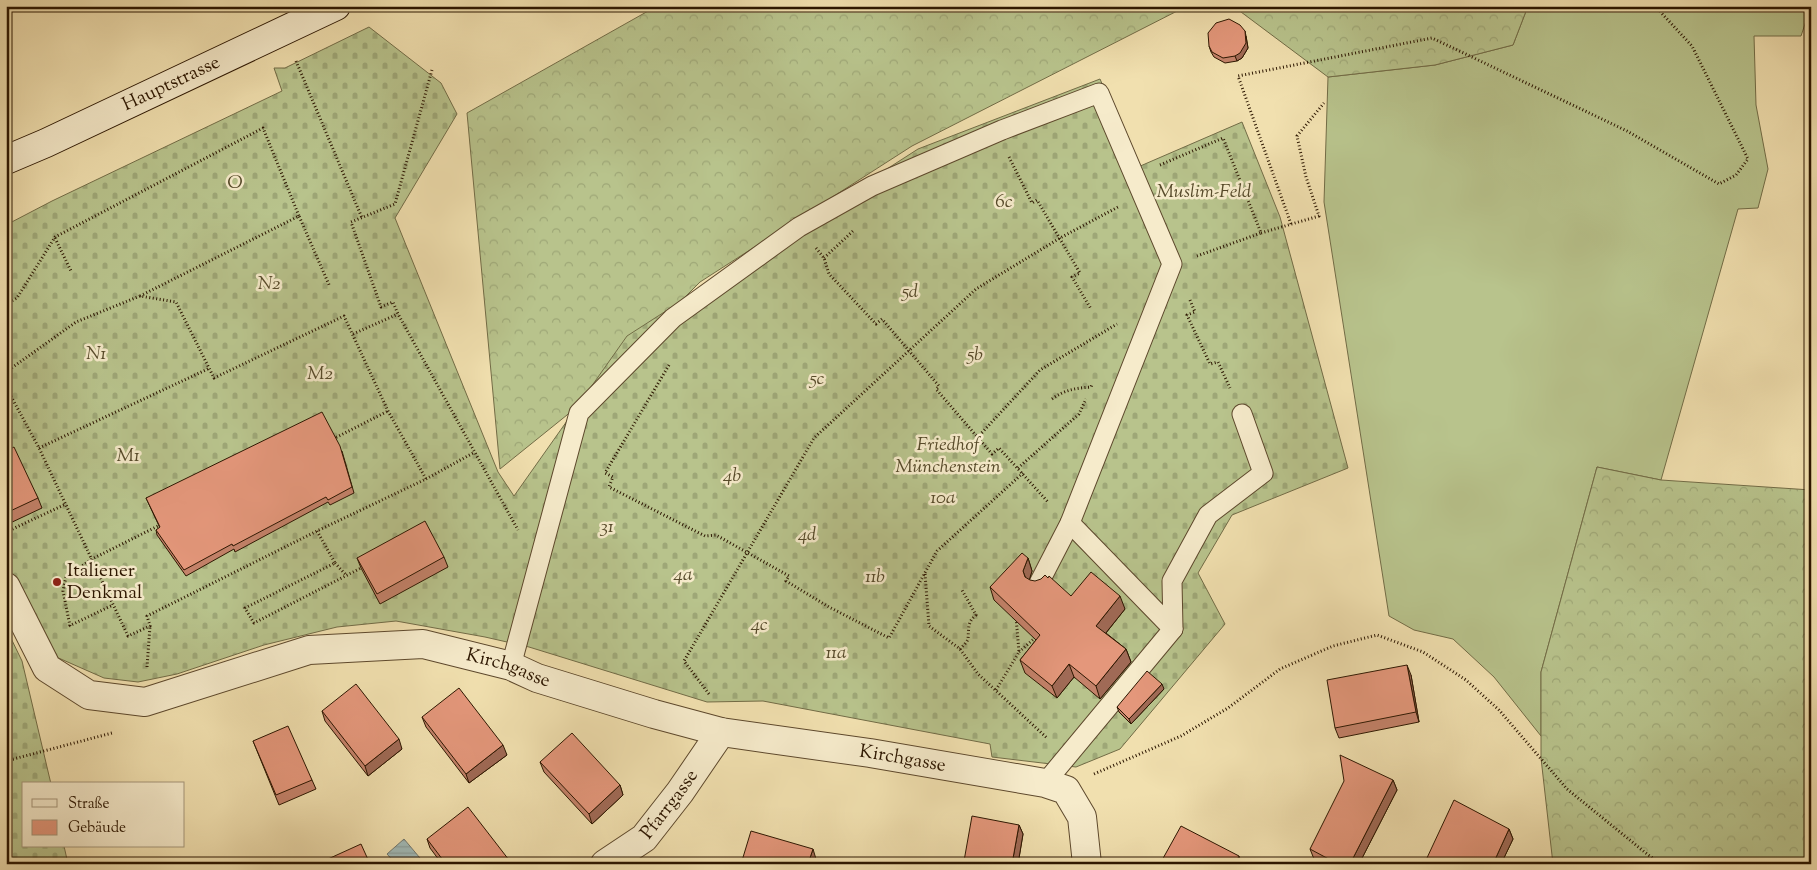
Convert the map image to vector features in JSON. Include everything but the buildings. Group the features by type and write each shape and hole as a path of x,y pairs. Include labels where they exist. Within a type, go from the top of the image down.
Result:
{"street":[{"name":"Hauptstrasse","path":"6,160 46,143 336,6"},
{"name":"Kirchgasse","path":"6,587 47,668 89,695 145,702 309,650 423,644 511,666 537,678 654,714 721,732 1057,780"},
{"name":"Pfarrgasse","path":"605,864 644,838 680,792 721,732"},
{"path":"1057,780 1082,817 1087,864"}],"lane":[{"path":"511,666 579,413 673,318 798,227 872,186 1002,130 1099,94 1172,264 1070,524 1039,584"},
{"path":"1057,780 1173,629 1172,581 1208,515 1263,473 1242,414"},
{"path":"1070,524 1173,629"}],"path":[{"path":"1291,224 1238,76 1432,38 1627,131 1719,184 1736,175 1748,159 1692,46 1655,6"},
{"path":"296,62 362,218"},
{"path":"432,70 395,204 351,222 381,307 393,302 518,530 526,528"},
{"path":"1172,264 1261,233 1319,216 1306,177 1297,136 1324,103"},
{"path":"6,304 17,298 55,237 263,128 330,287"},
{"path":"1155,167 1223,138 1261,233"},
{"path":"1007,153 1032,203 1037,200 1080,273 1072,277 1090,309"},
{"path":"684,661 814,438 976,289 1060,238 1142,194"},
{"path":"6,372 76,322 140,296 299,216"},
{"path":"55,237 70,271"},
{"path":"824,258 829,274 876,324 882,319 939,386 936,389 977,438 992,454 999,448 1046,499"},
{"path":"1187,295 1195,312 1187,315 1210,364 1218,362 1229,386"},
{"path":"140,296 176,302 214,378 344,316 388,411 426,479"},
{"path":"353,334 398,314"},
{"path":"977,438 1040,370 1121,322 1117,330"},
{"path":"673,357 606,473 613,478 609,487 705,536 716,535 789,576 786,581 889,638 938,551 1023,473"},
{"path":"39,448 210,368"},
{"path":"1018,468 1079,414 1095,379"},
{"path":"6,387 39,448 128,636 150,626"},
{"path":"1052,400 1059,394 1074,388 1091,387"},
{"path":"327,441 388,411"},
{"path":"145,702 150,626 147,616 426,479 475,452"},
{"path":"6,532 66,504"},
{"path":"70,626 63,591 66,577 92,559 170,520"},
{"path":"317,531 335,563 346,575"},
{"path":"335,563 245,608 254,623 361,568"},
{"path":"925,574 929,626 960,649 978,674 1048,739 1057,780 1093,774 1181,736 1228,708 1280,669 1333,646 1378,635 1423,652 1466,680 1499,710 1567,789 1662,864"},
{"path":"960,649 968,640 968,626 976,615 962,590"},
{"path":"35,642 114,605"},
{"path":"1016,614 1019,652"},
{"path":"996,690 1019,652 1042,632"},
{"path":"6,696 11,713 6,714"},
{"path":"6,762 117,731"}],"green space":[{"path":"657,6 1187,6 912,146 700,282 567,415 500,469 467,113"},
{"path":"1233,6 1528,6 1513,45 1435,65 1328,77"},
{"path":"1528,6 1811,6 1801,36 1754,36 1756,105 1768,169 1758,208 1738,209 1661,480 1597,467 1541,672 1541,736 1494,677 1453,639 1414,630 1389,616 1324,202 1328,77 1435,65 1513,45"},
{"name":"Friedhof Münchenstein","path":"369,27 441,83 457,114 395,218 498,472 514,496 627,336 918,149 1100,79 1138,167 1242,122 1280,217 1348,468 1232,515 1198,573 1225,624 1120,749 1076,767 992,757 990,744 763,701 707,702 529,647 396,621 337,627 264,645 177,674 138,682 104,678 54,656 6,565 6,225 282,91 274,68 285,68"},
{"path":"1597,467 1661,480 1811,490 1811,864 1553,864 1541,758 1541,672"},
{"path":"6,628 22,661 51,782 22,782 22,848 64,848 68,864 6,864"}],"water":[{"path":"404,839 425,864 396,864 387,854"}],"place":[{"name":"Italiener Denkmal","path":"57,582"}],"park label":[{"name":"O","path":"235,183"},
{"name":"Muslim-Feld","path":"1204,192"},
{"name":"6c","path":"1004,202"},
{"name":"N2","path":"269,284"},
{"name":"5d","path":"910,292"},
{"name":"N1","path":"96,354"},
{"name":"5b","path":"975,355"},
{"name":"M2","path":"320,374"},
{"name":"5c","path":"817,379"},
{"name":"M1","path":"128,456"},
{"name":"4b","path":"732,476"},
{"name":"10a","path":"943,498"},
{"name":"31","path":"607,527"},
{"name":"4d","path":"807,535"},
{"name":"4a","path":"683,575"},
{"name":"11b","path":"875,577"},
{"name":"4c","path":"759,625"},
{"name":"11a","path":"836,653"}]}
